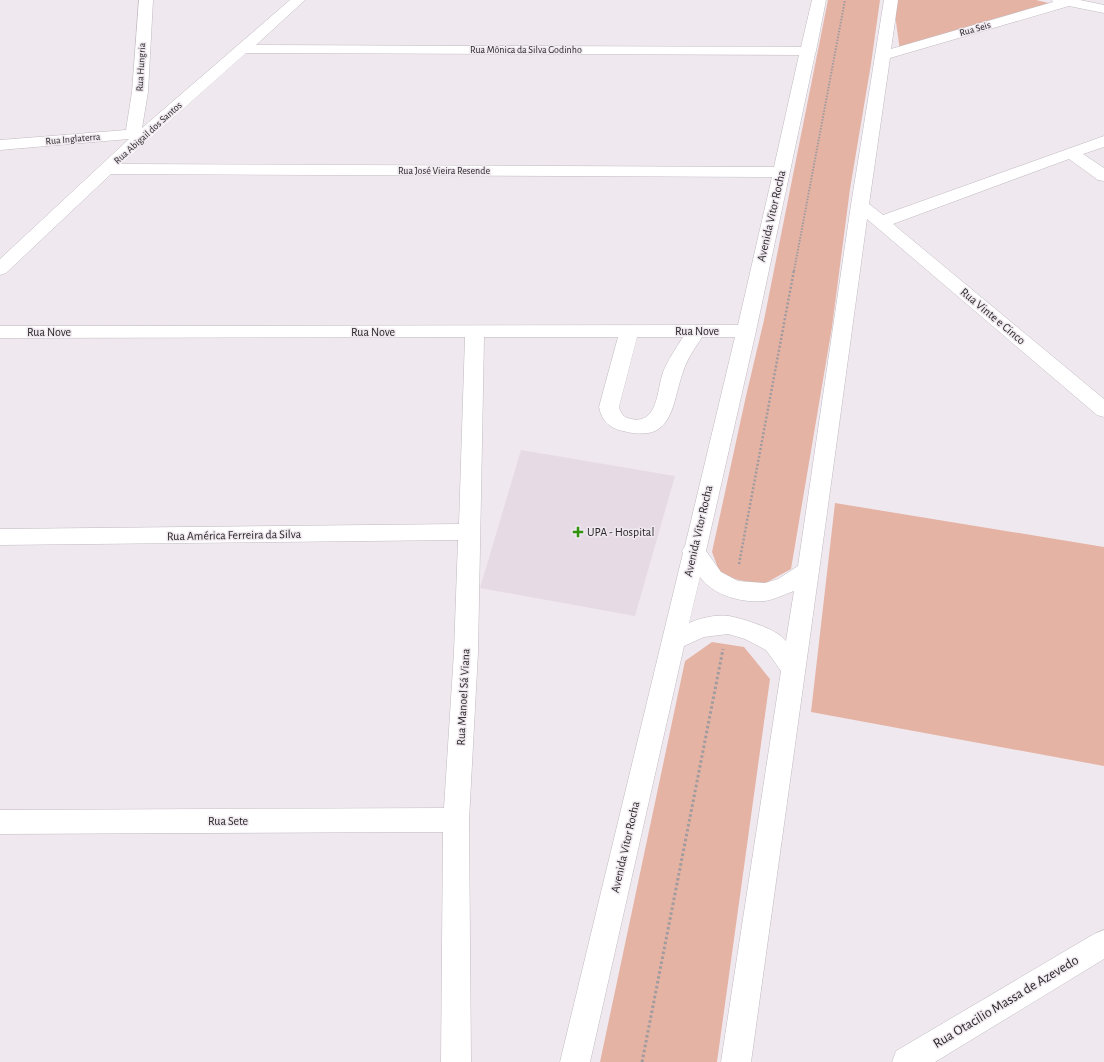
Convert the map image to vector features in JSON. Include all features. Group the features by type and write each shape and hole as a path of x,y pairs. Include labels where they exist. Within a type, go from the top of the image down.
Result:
{"street":[{"name":"Rua Hungria","path":"140,134 140,92 146,0"},
{"name":"Rua Abigail dos Santos","path":"0,269 107,169 140,134 298,0"},
{"name":"Avenida Vitor Rocha","path":"575,1062 674,640 693,551 746,331 809,51 819,0"},
{"path":"736,1062 891,0"},
{"path":"1063,1 1104,9"},
{"name":"Rua Seis","path":"882,56 1063,1"},
{"name":"Rua Mônica da Silva Godinho","path":"242,49 809,51"},
{"name":"Rua Inglaterra","path":"0,145 140,134"},
{"path":"881,222 1072,154 1104,141"},
{"path":"1072,154 1104,176"},
{"name":"Rua José Vieira Resende","path":"107,169 781,172"},
{"name":"Rua Vinte e Cinco","path":"860,205 1104,410"},
{"path":"629,331 609,407 610,416 620,424 642,428 654,422 661,414 673,372 683,351 697,331"},
{"name":"Rua Nove","path":"0,332 746,331"},
{"name":"Rua Manoel Sá Viana","path":"456,1062 456,820 466,652 468,532 475,332"},
{"name":"Rua América Ferreira da Silva","path":"0,537 468,532"},
{"path":"693,551 713,578 734,590 765,592 786,585 809,570"},
{"path":"674,640 701,628 728,625 752,632 774,643 793,669"},
{"name":"Rua Sete","path":"0,822 456,820"},
{"name":"Rua Otacilio Massa de Azevedo","path":"907,1062 1104,943"}],"path":[{"path":"734,590 845,0"},
{"path":"642,1062 728,625"}],"shaded area":[{"path":"828,0 880,0 850,189 832,327 791,569 762,585 721,576 712,552 764,320"},
{"path":"893,0 1036,0 1057,5 900,51"},
{"name":"UPA - Hospital","path":"521,450 675,476 635,616 480,588"},
{"path":"835,503 1104,547 1104,766 811,712"},
{"path":"712,642 744,647 770,679 717,1062 600,1062 685,661"}],"place":[{"name":"UPA - Hospital","path":"578,532"}]}
